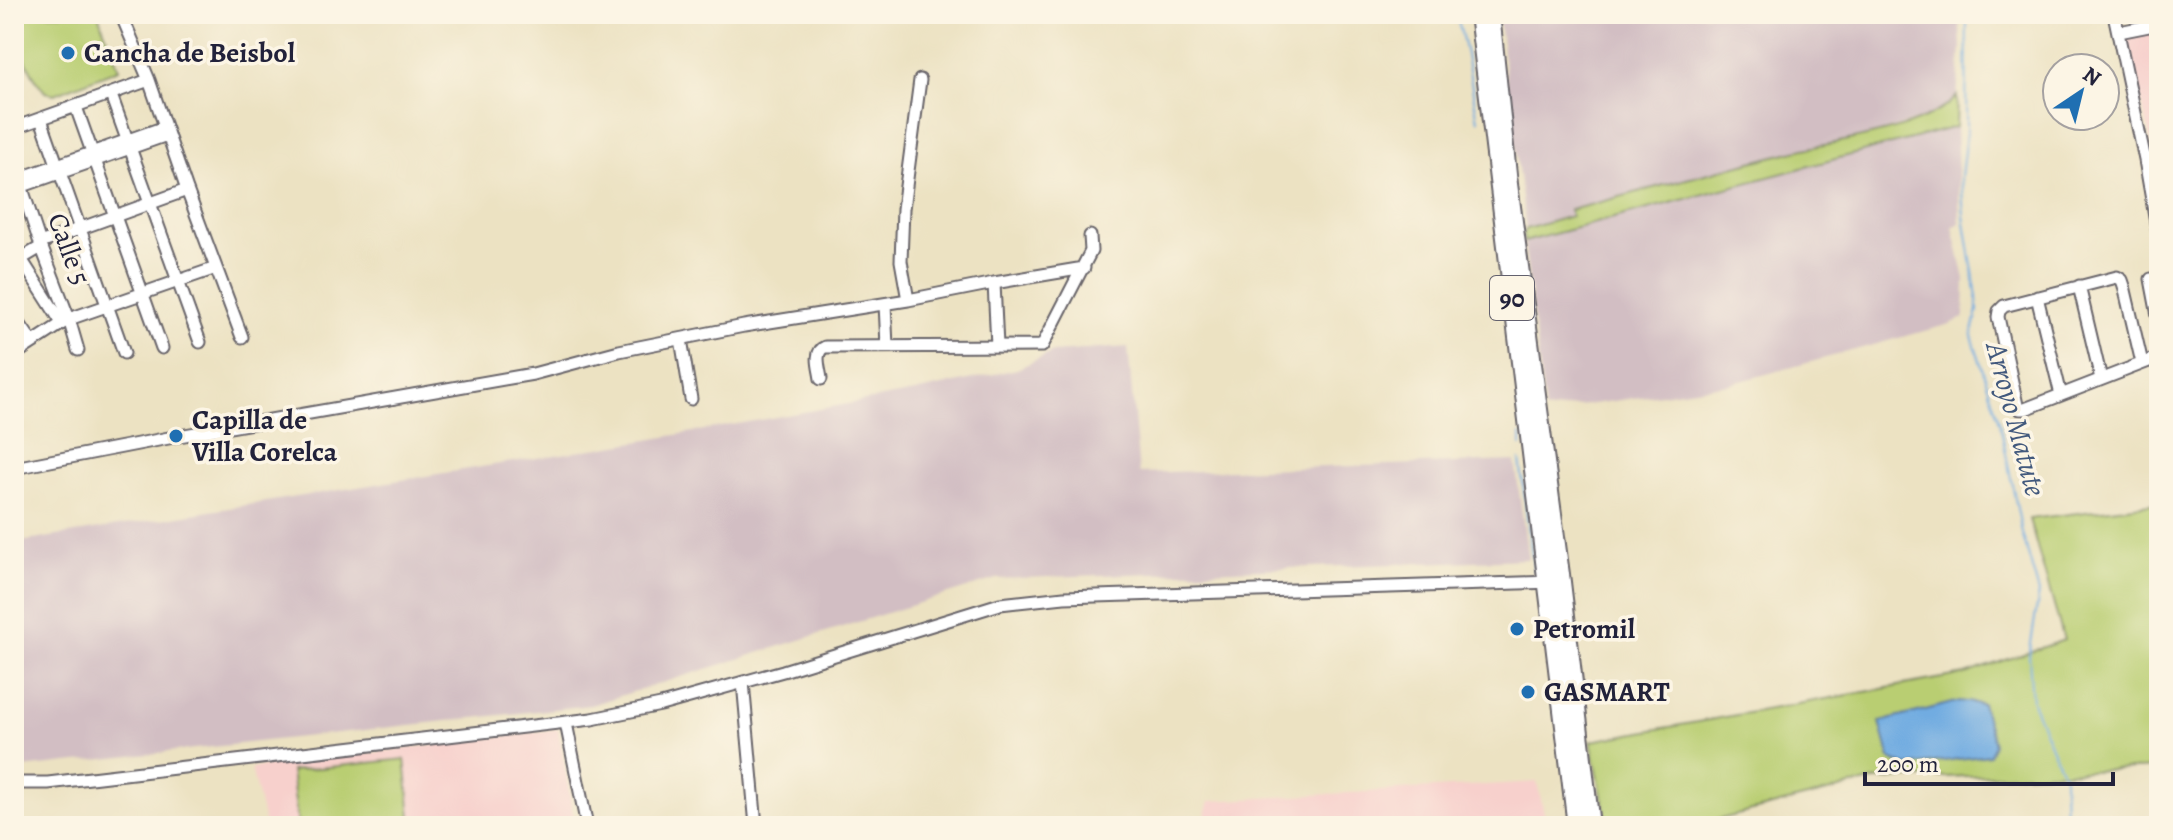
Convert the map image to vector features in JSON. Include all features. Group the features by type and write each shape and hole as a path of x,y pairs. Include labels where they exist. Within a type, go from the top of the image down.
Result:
{"highway":[{"name":"90","path":"1478,14 1591,826"},
{"name":"90","path":"1491,14 1555,582 1576,826"}],"street":[{"path":"121,14 149,80 242,337"},
{"path":"2114,14 2159,240"},
{"path":"2119,32 2159,24"},
{"path":"14,128 149,80"},
{"path":"908,300 901,261 903,209 920,80"},
{"path":"111,95 200,342"},
{"path":"76,107 162,348"},
{"path":"41,119 124,353"},
{"path":"17,183 166,131"},
{"path":"2145,160 2159,157"},
{"name":"Calle 5","path":"14,164 17,183 78,350"},
{"path":"66,321 16,256 80,228 187,190"},
{"path":"821,379 818,353 825,347 1042,346 1084,268 1091,251 1090,236"},
{"path":"14,355 66,321 216,268"},
{"path":"14,468 533,374 619,351 744,326 1084,268"},
{"path":"2142,363 2122,280 2117,277 2004,306 1999,311 2020,409 2159,357"},
{"path":"2151,279 2159,321"},
{"path":"994,283 997,346"},
{"path":"2079,286 2101,379"},
{"path":"2037,297 2061,395"},
{"path":"885,304 887,346"},
{"path":"14,316 32,342"},
{"path":"681,339 691,399"},
{"path":"14,783 48,783 566,723 661,705 1000,604 1064,597 1555,582"},
{"path":"743,682 756,826"},
{"path":"566,723 587,826"}],"shaded area":[{"path":"1498,14 1959,14 1961,46 1957,96 1937,113 1869,136 1792,152 1571,210 1571,215 1526,229"},
{"path":"2159,27 2159,152 2154,154 2125,34"},
{"path":"1956,127 1960,223 1953,227 1965,279 1964,318 1730,384 1545,411 1524,242"},
{"path":"1128,347 1139,473 1515,461 1528,559 996,579 591,705 14,769 14,543 648,440 915,392 1017,369 1053,352"},
{"path":"558,729 575,826 265,826 251,768"},
{"path":"1537,782 1547,826 1202,826 1210,801"}],"green space":[{"name":"Cancha de Beisbol","path":"14,14 98,14 119,69 55,94 45,92 24,55"},
{"path":"1957,96 1956,127 1524,242 1526,229 1571,216 1570,210 1903,126 1943,108"},
{"path":"2159,503 2159,768 1875,780 1693,826 1611,826 1605,811 1591,741 1965,674 2064,640 2029,519"},
{"path":"405,759 412,826 298,826 291,771"}],"water":[{"path":"1959,701 1982,704 1994,744 1989,755 1906,766 1890,759 1880,722"}],"waterway":[{"path":"1456,14 1478,121"},
{"name":"Arroyo Matute","path":"1967,14 1966,133 1961,177 1978,310 1972,336 2000,424 2022,533 2039,593 2029,656 2032,702 2064,777 2065,826"},
{"path":"1521,435 1521,446"},
{"path":"1520,460 1534,571"}],"place":[{"name":"Cancha de Beisbol","path":"68,53"},
{"name":"Capilla de Villa Corelca","path":"176,436"},
{"name":"Petromil","path":"1517,629"},
{"name":"GASMART","path":"1528,692"}]}
